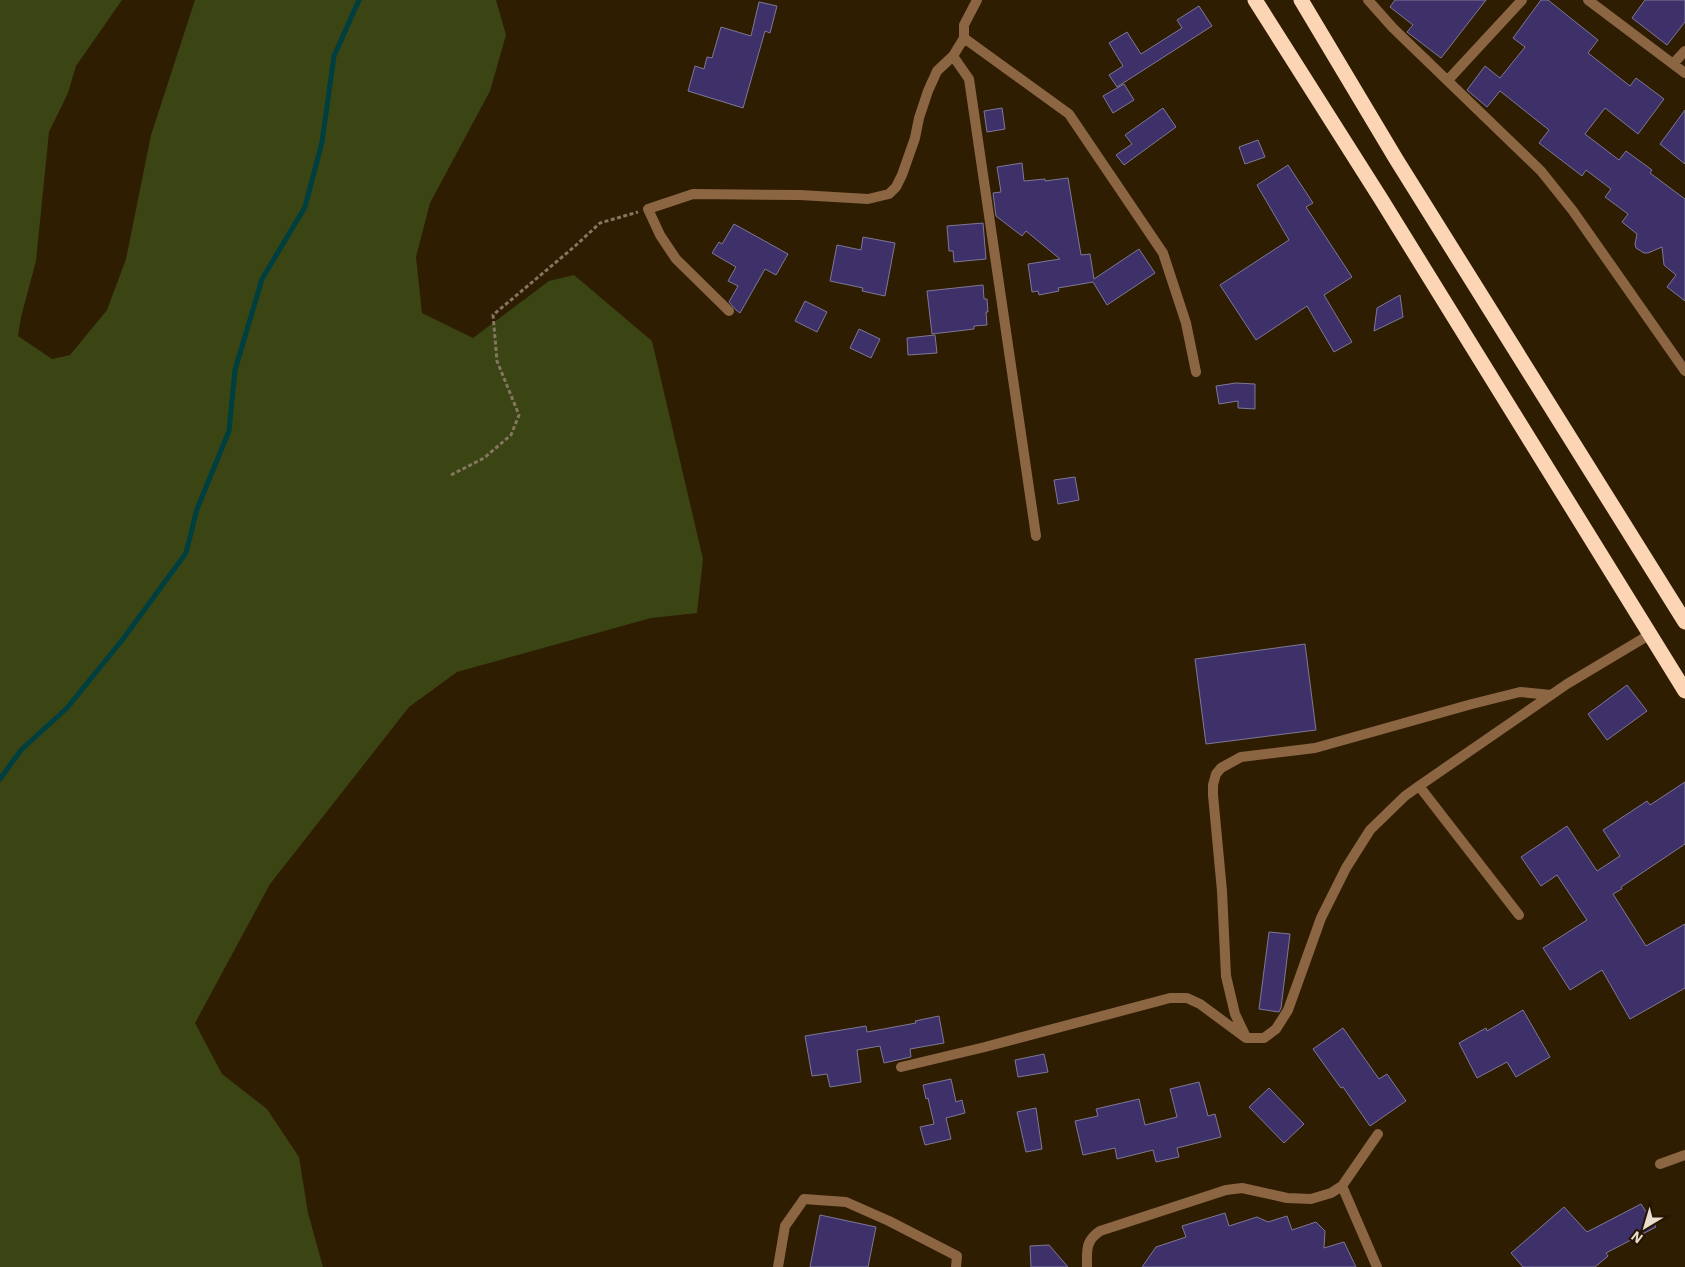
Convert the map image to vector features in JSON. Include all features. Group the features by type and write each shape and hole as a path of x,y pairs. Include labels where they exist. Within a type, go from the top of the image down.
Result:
{"highway":[{"path":"1255,0 1685,691"},
{"path":"1301,0 1401,168 1685,622"}],"street":[{"path":"729,311 676,259 660,235 648,209 693,194 800,195 868,199 889,194 896,187 902,176 928,91 937,71 953,56 964,38 964,26 977,0"},
{"path":"1368,0 1393,28 1541,171 1573,210 1685,371"},
{"path":"1448,80 1522,0"},
{"path":"1588,0 1685,74"},
{"path":"964,38 1069,114 1164,253 1186,323 1196,372"},
{"path":"1673,64 1685,51"},
{"path":"953,56 969,79 1036,536"},
{"path":"901,1067 1170,998 1187,998 1200,1004 1246,1038 1264,1038 1276,1029 1288,1010 1321,918 1346,868 1370,830 1405,796 1419,786 1551,695 1649,635"},
{"path":"1246,1038 1235,1014 1226,976 1222,891 1213,795 1216,774 1221,768 1241,757 1315,748 1520,692 1551,695"},
{"path":"1419,786 1519,915"},
{"path":"1086,1267 1087,1248 1092,1236 1100,1231 1226,1190 1242,1188 1287,1198 1311,1199 1331,1193 1342,1186 1378,1134"},
{"path":"1660,1164 1685,1155"},
{"path":"1342,1186 1377,1267"},
{"path":"778,1267 786,1226 804,1199 846,1202 889,1221 957,1256 956,1267"}],"path":[{"path":"451,475 484,458 511,435 519,415 496,361 493,315 600,223 648,209"}],"green space":[{"path":"0,0 122,0 76,66 68,93 49,132 36,261 21,317 18,336 52,359 70,355 107,310 126,259 151,135 195,0 496,0 506,35 490,91 430,203 416,257 422,313 473,338 549,281 574,275 652,341 703,559 697,613 651,618 457,672 409,707 270,884 195,1023 222,1074 267,1109 299,1157 308,1213 323,1267 0,1267"}],"building":[{"path":"1395,0 1486,0 1441,58 1407,32 1413,25 1390,7"},
{"path":"1541,0 1548,0 1598,40 1588,53 1630,86 1636,78 1664,99 1638,134 1605,108 1585,134 1619,160 1626,151 1652,170 1650,173 1685,199 1685,301 1667,287 1676,275 1664,265 1662,247 1648,253 1644,253 1636,248 1637,234 1622,222 1628,214 1605,197 1611,189 1586,170 1582,176 1539,143 1549,130 1500,91 1487,107 1467,90 1485,66 1500,78 1525,47 1513,38"},
{"path":"1645,0 1685,0 1685,22 1667,45 1632,18"},
{"path":"759,2 777,6 770,33 765,31 743,108 688,91 695,66 704,69 707,57 712,58 721,27 751,36"},
{"path":"1199,6 1212,26 1117,87 1109,75 1123,66 1109,43 1127,32 1141,54 1182,28 1177,20"},
{"path":"1124,84 1134,100 1113,113 1103,96"},
{"path":"1002,108 1005,129 987,132 984,111"},
{"path":"1163,108 1176,127 1124,165 1116,155 1132,144 1125,135"},
{"path":"1685,110 1685,164 1660,144"},
{"path":"1258,140 1265,157 1245,164 1239,147"},
{"path":"1022,163 1024,181 1068,178 1081,255 1090,254 1094,279 1139,249 1155,273 1107,305 1093,282 1058,288 1059,291 1039,295 1038,291 1032,292 1028,264 1060,259 1026,231 1022,236 996,216 993,193 1001,192 997,167"},
{"path":"1288,165 1313,203 1306,207 1352,277 1324,295 1352,342 1334,352 1307,306 1256,340 1220,285 1289,240 1257,185"},
{"path":"983,223 986,259 954,262 953,251 949,251 947,226"},
{"path":"734,224 788,254 776,275 765,269 740,313 729,302 738,286 728,281 736,267 712,253 719,242 722,244"},
{"path":"863,237 895,243 885,296 862,291 863,288 830,281 837,245 861,250"},
{"path":"983,285 984,299 987,299 987,325 974,326 974,329 932,334 927,291"},
{"path":"1400,295 1403,317 1374,331 1377,308"},
{"path":"805,301 827,312 817,332 795,321"},
{"path":"859,329 880,339 871,358 850,348"},
{"path":"935,335 937,353 908,355 907,338"},
{"path":"1236,383 1255,384 1255,409 1238,408 1238,401 1219,404 1216,386"},
{"path":"1075,477 1079,500 1058,504 1054,480"},
{"path":"1305,644 1316,730 1206,744 1195,659"},
{"path":"1627,685 1647,711 1607,740 1588,714"},
{"path":"1685,782 1685,844 1613,894 1646,946 1685,924 1685,988 1630,1019 1602,970 1570,990 1543,948 1587,920 1557,875 1541,886 1521,857 1567,826 1597,871 1620,856 1603,830 1647,801 1650,805"},
{"path":"1269,932 1290,934 1279,1012 1259,1009"},
{"path":"1523,1010 1550,1057 1516,1077 1507,1062 1477,1078 1459,1043 1486,1028 1487,1031"},
{"path":"939,1016 944,1043 910,1049 911,1057 884,1063 880,1046 857,1050 861,1082 830,1087 827,1074 812,1076 805,1036 866,1026 867,1032 916,1023 915,1021"},
{"path":"1343,1028 1379,1079 1387,1074 1406,1101 1370,1126 1343,1087 1341,1088 1313,1049"},
{"path":"1044,1054 1048,1072 1018,1077 1015,1060"},
{"path":"951,1079 956,1102 962,1100 965,1113 946,1118 951,1139 925,1145 920,1127 934,1124 923,1085"},
{"path":"1199,1082 1208,1116 1215,1114 1221,1137 1177,1148 1179,1157 1156,1162 1153,1150 1117,1159 1115,1148 1083,1155 1075,1121 1098,1116 1096,1109 1139,1099 1145,1125 1177,1117 1170,1089"},
{"path":"1269,1088 1304,1124 1284,1143 1249,1107"},
{"path":"1036,1108 1042,1149 1026,1152 1017,1112"},
{"path":"1641,1204 1656,1227 1606,1253 1608,1256 1595,1267 1523,1267 1511,1253 1564,1207 1587,1232"},
{"path":"1225,1213 1229,1226 1257,1217 1268,1222 1287,1216 1292,1230 1316,1222 1325,1231 1324,1248 1344,1242 1356,1267 1142,1267 1156,1247 1186,1237 1182,1226"},
{"path":"820,1215 876,1227 868,1267 810,1267"},
{"path":"1049,1245 1068,1267 1031,1267 1030,1246"}],"waterway":[{"path":"0,779 21,750 67,708 123,639 186,553 197,509 229,431 235,370 262,279 305,207 322,142 334,56 359,0"}]}
